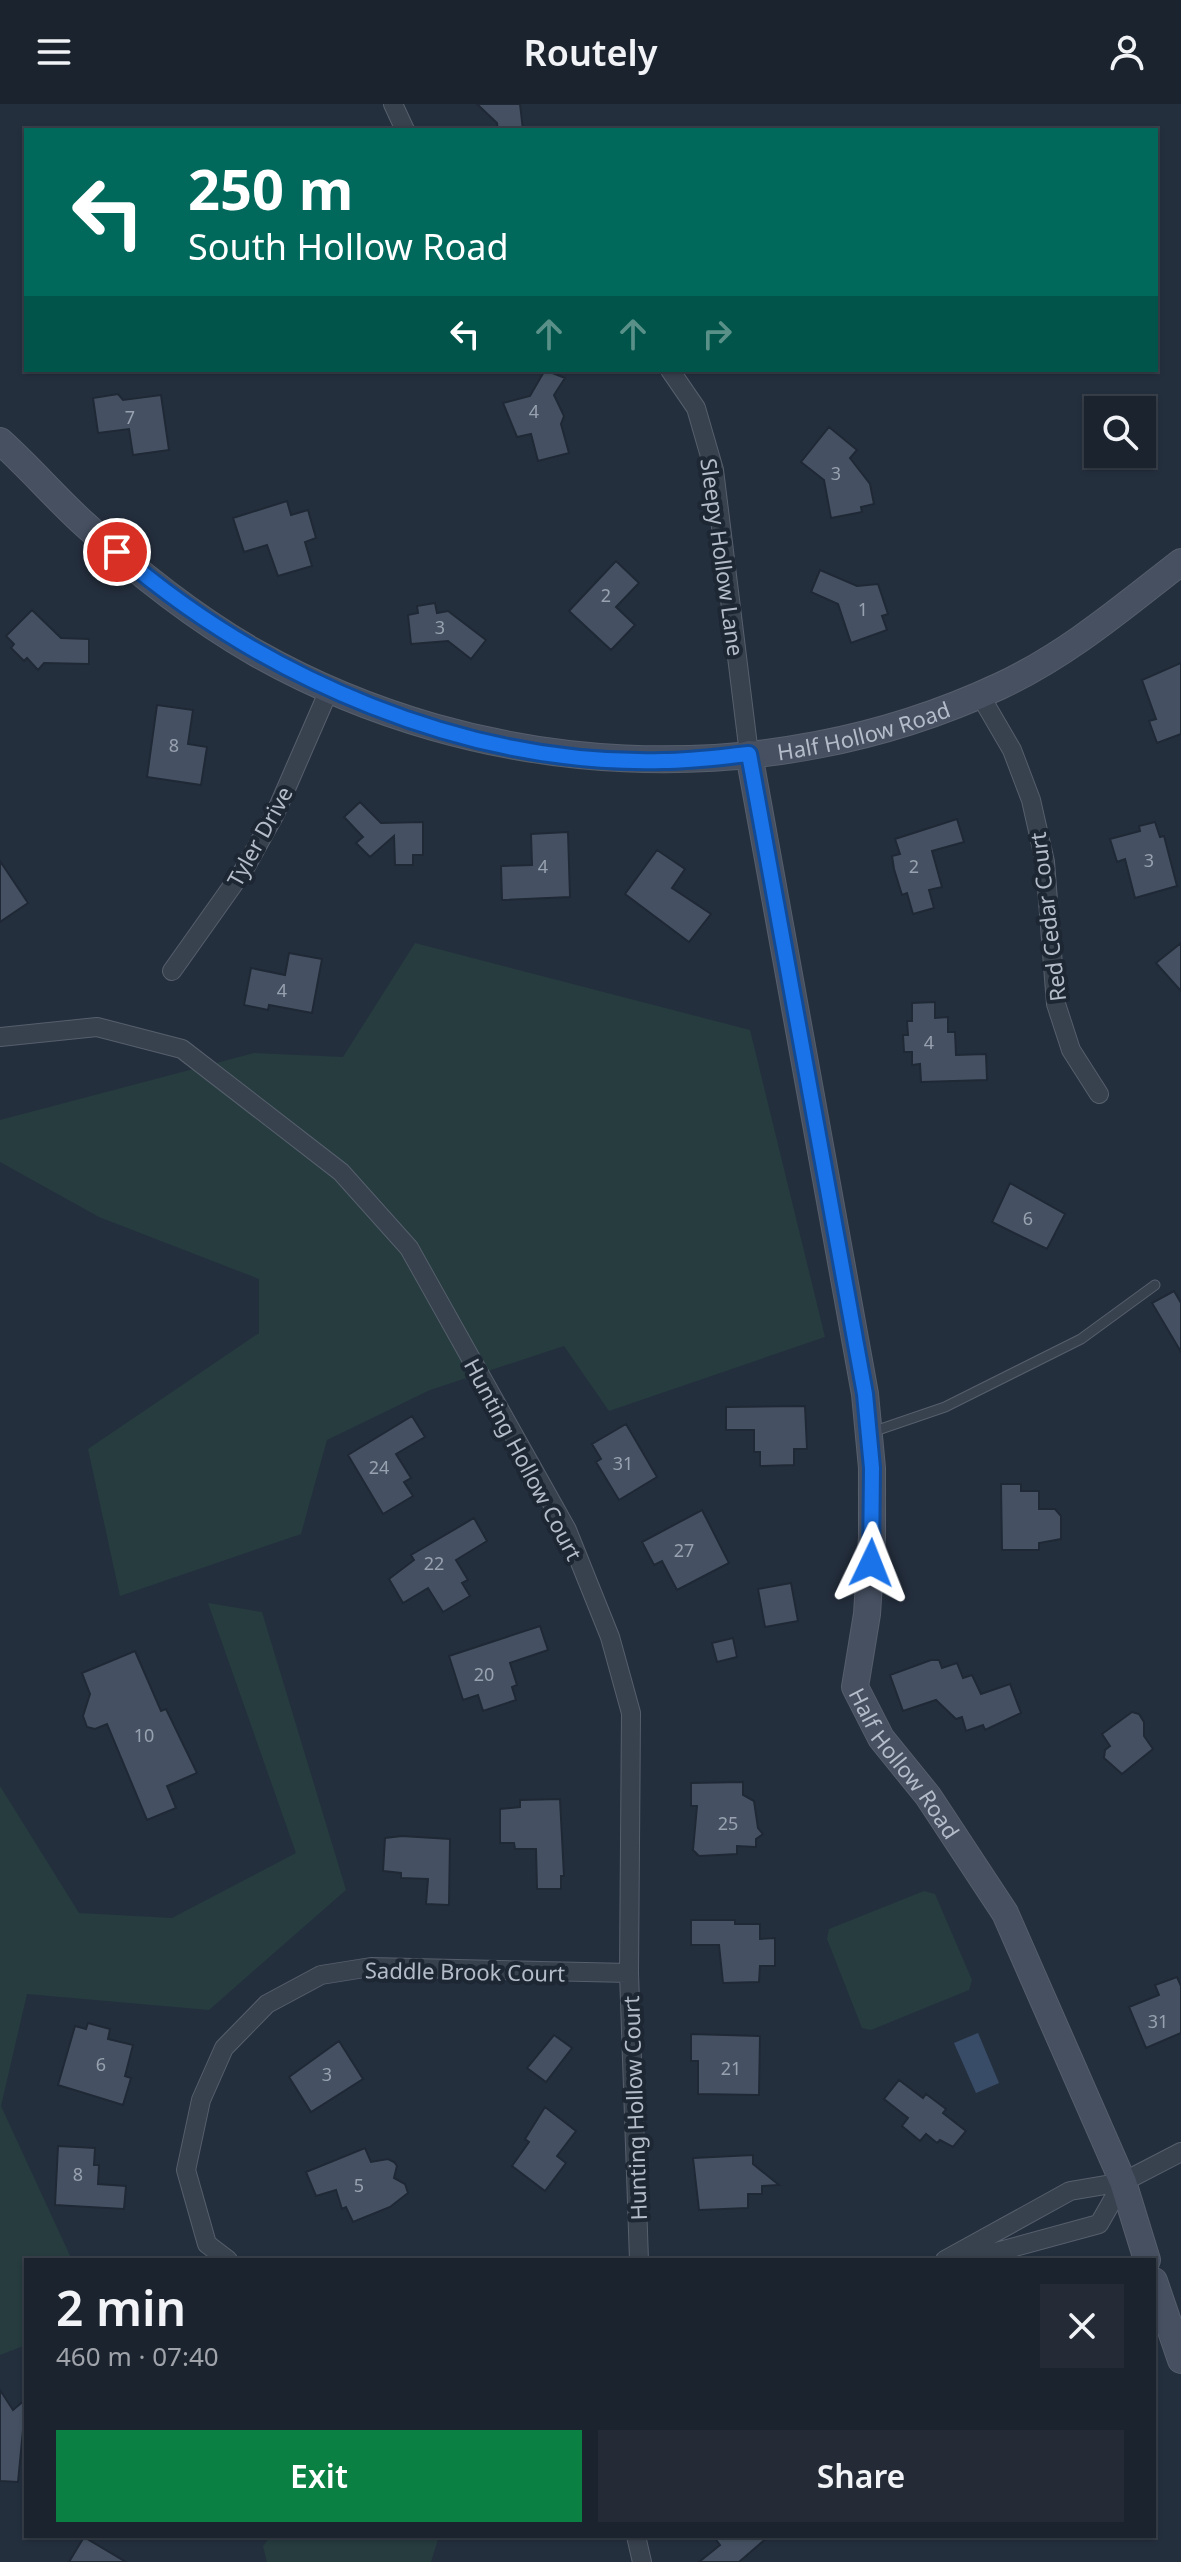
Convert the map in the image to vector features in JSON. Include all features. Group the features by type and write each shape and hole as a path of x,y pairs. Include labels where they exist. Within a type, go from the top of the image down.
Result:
{"street":[{"path":"393,104 404,128"},
{"name":"Sleepy Hollow Lane","path":"671,372 696,408 714,470 749,754"},
{"path":"0,441 79,519 155,585 254,651 329,690 439,730 554,754 662,762 749,754"},
{"name":"Half Hollow Road","path":"1146,2258 1123,2182 1005,1913 928,1796 881,1738 855,1687 867,1614 871,1552 869,1433 865,1394 749,754 834,743 924,719 980,695 1068,649 1181,562"},
{"name":"Tyler Drive","path":"172,971 252,855 275,814 329,690"},
{"name":"Red Cedar Court","path":"980,695 1012,750 1031,800 1045,862 1056,1004 1071,1050 1099,1094"},
{"name":"Hunting Hollow Court","path":"0,1037 97,1027 182,1049 341,1172 409,1248 567,1530 610,1637 631,1713 629,1973 639,2258"},
{"name":"Saddle Brook Court","path":"225,2258 207,2244 186,2170 201,2100 224,2048 267,2004 321,1975 371,1967 629,1973"},
{"path":"949,2258 1070,2191 1123,2182 1181,2152"},
{"path":"974,2258 1099,2224 1123,2182"},
{"path":"1156,2287 1181,2360"},
{"path":"636,2538 642,2562"}],"lane":[{"path":"869,1433 945,1407 1023,1370 1081,1339 1155,1285"}],"green space":[{"path":"415,943 750,1030 825,1337 609,1411 564,1346 430,1390 327,1440 301,1534 120,1596 88,1449 259,1333 259,1279 99,1217 0,1162 0,1120 254,1053 343,1057"},
{"path":"208,1603 262,1612 346,1890 209,2010 27,1994 1,2106 71,2258 24,2258 24,2346 0,2355 0,1786 79,1913 172,1918 296,1853"},
{"path":"924,1891 935,1894 972,1980 969,1990 871,2030 862,2028 827,1939 829,1929"},
{"path":"269,2538 438,2538 431,2562 267,2562 263,2546"}],"water":[{"path":"978,2033 999,2083 976,2093 954,2043"}],"building":[{"path":"477,104 520,104 523,128 498,128 497,123"},
{"path":"544,372 565,378 554,395 564,416 561,424 569,453 538,461 531,434 517,437 503,403 530,396"},
{"path":"118,394 123,400 161,395 169,450 133,455 129,429 98,433 93,398"},
{"path":"829,427 857,450 850,458 870,484 874,504 861,507 862,512 831,518 824,480 801,462"},
{"path":"287,501 291,515 308,510 316,538 305,542 312,566 278,576 267,545 244,552 233,518"},
{"path":"616,561 639,583 616,607 635,625 611,650 569,611"},
{"path":"820,570 857,586 878,584 888,614 882,616 887,630 851,643 838,604 811,592"},
{"path":"435,603 437,613 448,611 486,640 471,659 448,641 411,644 408,615 418,613 417,606"},
{"path":"32,610 61,638 89,639 89,664 44,663 38,670 27,658 24,661 11,648 14,644 6,636"},
{"path":"1181,663 1181,734 1157,743 1149,721 1156,719 1142,680"},
{"path":"157,705 193,710 188,744 207,747 201,785 147,777"},
{"path":"360,802 381,823 423,822 423,855 413,855 413,865 395,865 394,836 370,857 356,843 363,837 344,817"},
{"path":"957,819 964,842 932,851 942,887 929,890 934,908 913,914 907,893 902,895 894,869 892,856 900,854 895,839"},
{"path":"1155,822 1160,837 1164,836 1177,886 1135,898 1125,859 1117,862 1110,839 1140,831 1139,826"},
{"path":"568,832 570,897 502,900 501,866 532,865 531,834"},
{"path":"657,850 685,869 672,888 711,914 689,942 625,894"},
{"path":"0,861 28,903 0,922"},
{"path":"1181,943 1181,991 1156,963"},
{"path":"289,953 322,959 312,1013 269,1005 268,1010 244,1005 251,968 285,975"},
{"path":"935,1002 935,1018 948,1017 948,1032 955,1032 956,1055 986,1054 987,1080 921,1082 920,1064 912,1065 912,1052 904,1052 903,1035 908,1035 907,1021 912,1021 912,1003"},
{"path":"1010,1183 1065,1214 1047,1249 992,1222"},
{"path":"1174,1291 1181,1303 1181,1352 1152,1303"},
{"path":"805,1406 807,1449 794,1449 794,1465 760,1466 760,1452 754,1452 754,1430 726,1430 726,1407"},
{"path":"412,1416 425,1437 396,1454 411,1478 404,1482 413,1496 383,1514 348,1455"},
{"path":"626,1424 657,1477 619,1500 596,1462 601,1459 592,1444"},
{"path":"1001,1484 1021,1484 1021,1491 1039,1491 1039,1509 1055,1509 1061,1516 1061,1539 1039,1543 1039,1550 1002,1550"},
{"path":"702,1510 729,1563 677,1590 662,1561 654,1565 642,1542"},
{"path":"474,1518 487,1541 456,1560 468,1580 462,1583 470,1596 443,1612 428,1588 403,1603 389,1579 414,1560 411,1555"},
{"path":"791,1583 798,1621 765,1627 758,1589"},
{"path":"540,1626 548,1650 510,1663 517,1685 512,1687 516,1700 483,1711 478,1695 463,1700 449,1656"},
{"path":"733,1638 737,1657 717,1662 712,1643"},
{"path":"135,1651 161,1711 166,1709 197,1773 167,1786 176,1808 147,1820 107,1724 95,1729 87,1727 83,1716 90,1694 82,1673"},
{"path":"939,1660 942,1668 957,1663 963,1678 972,1675 981,1694 1010,1684 1021,1713 985,1730 983,1725 966,1731 962,1717 956,1719 936,1700 903,1711 890,1675"},
{"path":"1132,1712 1139,1714 1144,1722 1144,1736 1153,1749 1122,1774 1104,1758 1105,1750 1110,1746 1102,1734"},
{"path":"743,1782 743,1795 754,1801 758,1828 763,1834 756,1839 756,1847 737,1846 737,1854 699,1856 693,1850 697,1806 691,1806 691,1783"},
{"path":"560,1799 564,1876 561,1876 561,1889 537,1889 536,1849 515,1849 514,1843 500,1843 500,1809 520,1807 520,1800"},
{"path":"385,1838 450,1839 449,1905 426,1904 428,1879 401,1878 401,1873 383,1871"},
{"path":"691,1920 735,1920 735,1924 760,1924 760,1939 775,1938 775,1966 760,1966 759,1982 723,1983 719,1945 691,1945"},
{"path":"1177,1977 1181,1986 1181,2033 1146,2048 1129,2007 1159,1995 1155,1985"},
{"path":"88,2023 110,2029 108,2039 133,2045 125,2076 131,2078 123,2105 58,2085 75,2026 86,2029"},
{"path":"691,2034 760,2036 759,2095 698,2094 698,2061 691,2061"},
{"path":"554,2035 572,2048 546,2082 527,2068"},
{"path":"339,2041 363,2079 311,2112 289,2077"},
{"path":"899,2080 923,2098 926,2094 946,2109 943,2113 966,2131 953,2147 940,2140 937,2143 926,2134 920,2141 902,2126 908,2118 884,2099"},
{"path":"545,2107 576,2131 557,2156 566,2163 545,2191 512,2166 529,2142 525,2139"},
{"path":"58,2146 95,2148 94,2165 99,2165 98,2184 126,2186 124,2209 55,2205"},
{"path":"365,2148 371,2162 388,2159 394,2162 397,2166 394,2178 405,2184 408,2193 390,2207 353,2222 346,2207 342,2209 336,2190 316,2196 306,2172"},
{"path":"753,2155 753,2164 779,2185 762,2186 762,2194 748,2194 748,2208 699,2210 693,2158"},
{"path":"0,2390 13,2410 24,2401 24,2420 18,2482 0,2481"},
{"path":"86,2538 126,2562 69,2562"},
{"path":"715,2538 767,2538 739,2562 699,2562 720,2545"}],"route":[{"path":"117,552 155,585 254,651 329,690 439,730 554,754 662,762 749,754 865,1394 872,1468 871,1563"}]}
